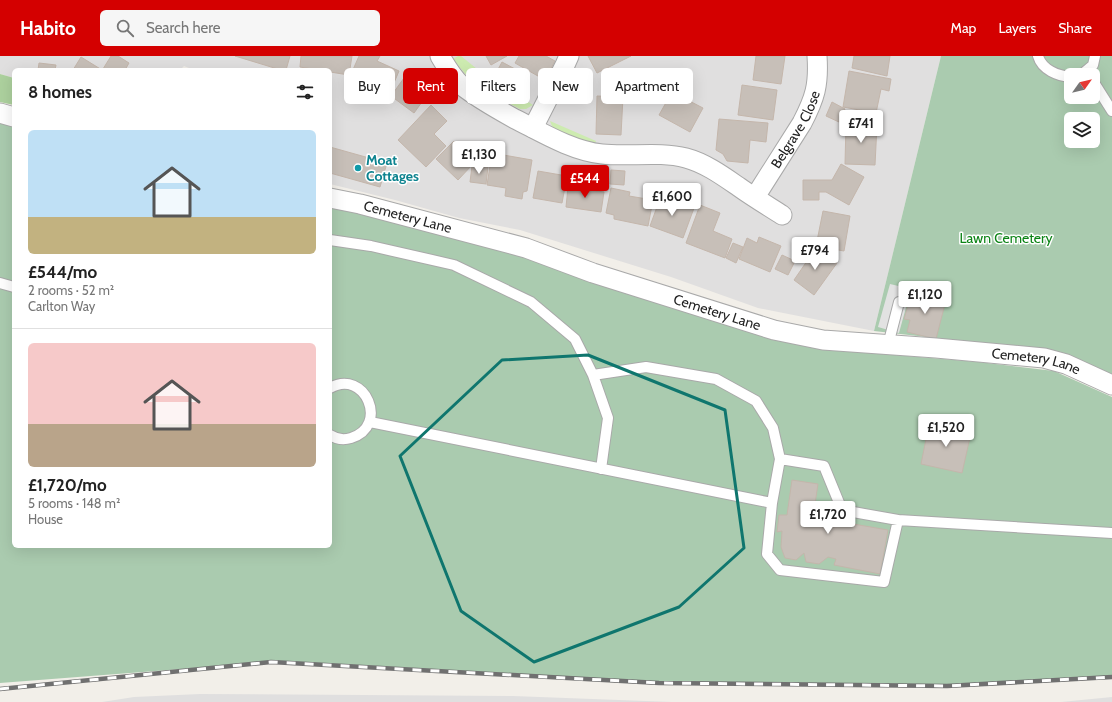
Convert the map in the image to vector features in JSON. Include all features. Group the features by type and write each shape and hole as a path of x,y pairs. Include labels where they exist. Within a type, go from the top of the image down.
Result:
{"street":[{"path":"440,56 460,84 486,102 533,128 563,142 586,151 601,154 664,155 687,159 702,164 723,176 782,215"},
{"path":"533,128 569,56"},
{"name":"Belgrave Close","path":"754,197 809,111 817,83 817,56"},
{"path":"0,113 12,116"},
{"name":"Cemetery Lane","path":"332,198 360,204 526,248 593,273 774,330 823,340 1044,358 1066,364 1112,385"}],"lane":[{"path":"1038,56 1039,60 1049,71 1064,75"},
{"path":"1091,68 1095,56"},
{"path":"1100,92 1112,112"},
{"path":"332,240 371,246 454,265 531,302 575,339 592,375 608,418 601,469"},
{"path":"2,283 12,280"},
{"path":"2,283 12,286"},
{"path":"888,345 899,302"},
{"path":"592,375 646,367 716,379 756,401 773,428 780,459 772,503 767,554 780,570 884,582 898,520"},
{"path":"332,387 345,384 354,386 362,391 368,399 371,408 370,422 365,430 357,436 348,439 332,436"},
{"path":"370,422 772,503"},
{"path":"780,459 824,466 842,510 898,520 1112,533"}],"highlighted area":[{"path":"588,355 725,410 744,548 679,607 534,662 461,611 400,456 502,360"}],"shaded area":[{"path":"0,56 941,56 874,331 758,308 671,277 520,230 459,218 332,184 332,68 189,68 184,66 182,68 12,68 12,77 0,74"},
{"path":"890,284 911,289 899,333 878,327"},
{"path":"200,694 513,696 672,702 102,702 134,697"},
{"path":"1112,697 1112,702 1061,702"}],"green space":[{"path":"461,56 476,68 466,68 466,75 453,59"},
{"name":"Lawn Cemetery","path":"941,56 1112,56 1112,376 944,339 874,331"},
{"path":"0,74 12,77 12,105 0,102"},
{"path":"530,103 533,105 526,109 520,109 510,104"},
{"path":"550,121 596,141 595,144 563,134 553,127"},
{"path":"0,123 12,126 12,548 332,548 332,205 452,234 612,287 848,351 979,362 1054,371 1112,397 1112,677 947,686 659,683 271,662 0,683"}],"building":[{"path":"111,56 118,56 129,63 126,68 104,68"},
{"path":"235,56 290,56 287,68 274,68"},
{"path":"301,56 352,56 350,68 344,68 344,74 332,72 332,68 300,67"},
{"path":"359,56 380,56 377,61 392,68 354,68"},
{"path":"486,56 507,56 491,65"},
{"path":"519,56 546,56 555,61 551,68 538,68 538,76 530,72 530,68 524,68 515,63"},
{"path":"588,56 631,56 607,68 601,68 601,71 597,73"},
{"path":"756,56 785,56 781,84 753,80"},
{"path":"854,56 890,56 887,76 852,68"},
{"path":"81,57 99,68 74,68"},
{"path":"502,62 513,68 499,68"},
{"path":"39,63 56,65 55,68 38,68"},
{"path":"395,69 399,71 395,80"},
{"path":"849,71 891,79 889,91 881,89 876,113 843,107"},
{"path":"403,79 403,104 420,104 414,113 395,99 395,90"},
{"path":"742,85 777,90 773,120 738,115"},
{"path":"597,96 601,96 601,104 623,104 621,135 596,134"},
{"path":"832,102 845,109 839,122 826,116"},
{"path":"693,103 703,108 690,132 659,115 665,104"},
{"path":"431,105 447,121 434,134 446,146 426,167 398,140"},
{"path":"719,119 768,123 766,142 750,140 748,163 727,161 723,154 716,150"},
{"path":"846,124 877,125 875,165 845,164"},
{"path":"454,141 464,151 462,153 473,164 458,180 436,159"},
{"name":"Moat Cottages","path":"332,148 387,163 380,187 332,174"},
{"path":"492,153 532,160 527,191 523,192 522,199 505,196 506,188 487,185"},
{"path":"841,164 864,177 849,205 826,192 819,192 819,200 803,200 803,180 832,180"},
{"path":"472,166 488,167 486,184 470,182"},
{"path":"589,169 604,173 601,185 586,182"},
{"path":"611,170 625,171 624,185 610,184"},
{"path":"538,171 567,176 562,203 533,198"},
{"path":"568,187 604,192 601,212 566,207"},
{"path":"611,188 630,192 629,196 653,200 648,226 614,219 614,215 606,213"},
{"path":"661,196 694,208 683,238 650,226"},
{"path":"700,205 720,213 713,231 732,239 725,258 686,243"},
{"path":"823,211 850,216 844,251 816,246"},
{"path":"759,237 781,246 770,272 739,259 747,238 757,243"},
{"path":"733,243 743,247 736,263 726,258"},
{"path":"816,248 837,263 814,295 794,280"},
{"path":"782,255 795,261 788,275 775,269"},
{"path":"917,292 946,300 936,339 907,332 910,320 904,319 909,302 915,303"},
{"path":"929,424 971,433 962,473 921,464"},
{"path":"792,480 818,484 813,517 888,530 880,574 834,565 836,559 828,557 819,564 806,562 804,553 796,560 785,558 781,547 782,531 777,532 779,515 787,515"}],"railway":[{"path":"0,689 271,662 659,683 947,686 1112,677"}],"place":[{"name":"Moat Cottages","path":"358,168"}]}
